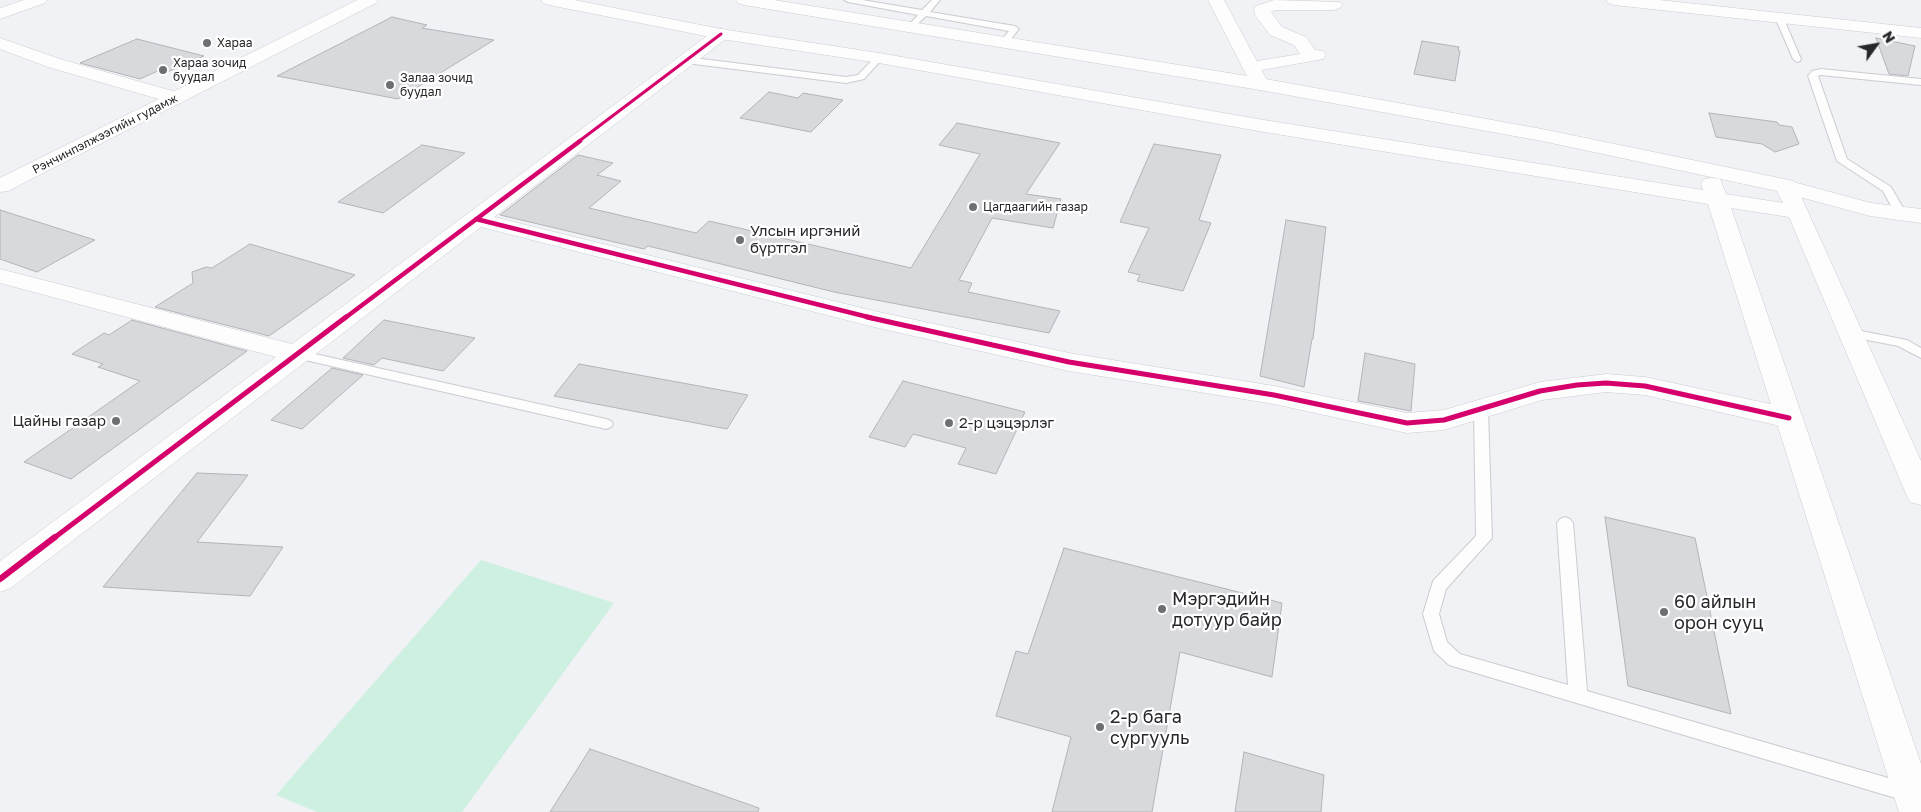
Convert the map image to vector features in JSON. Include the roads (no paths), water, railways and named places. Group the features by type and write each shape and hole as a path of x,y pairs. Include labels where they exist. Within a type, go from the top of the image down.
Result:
{"street":[{"path":"0,14 39,0"},
{"name":"Рэнчинпэлжээгийн гудамж","path":"0,186 370,0"},
{"path":"549,0 721,34 895,43 1003,43 1260,84 1542,134 1786,186 1870,209 1911,215"},
{"path":"744,0 895,43 1264,126 1798,212 1870,209"},
{"path":"1216,0 1260,84"},
{"path":"1614,0 1921,33"},
{"path":"1251,68 1314,56 1300,41 1276,30 1264,15 1262,9 1274,5 1334,6"},
{"path":"0,579 721,34"},
{"path":"0,43 54,63 176,98"},
{"path":"1542,134 1570,149 1575,158 1573,166 1563,171 1547,173"},
{"path":"1707,169 1915,803"},
{"path":"1786,186 1851,333 1912,454 1921,494"},
{"path":"476,218 874,319 1069,362 1274,395 1407,423 1444,420 1540,391 1577,385 1606,383 1645,386 1789,418"},
{"path":"0,276 297,354"}],"lane":[{"path":"848,0 1015,29 1003,43"},
{"path":"686,60 846,80 861,77 936,0"},
{"path":"1778,17 1797,59"},
{"path":"1911,215 1887,189 1842,161 1812,76 1815,73 1821,72 1921,82"},
{"path":"1851,333 1902,343 1921,354"},
{"path":"297,354 606,424"},
{"path":"1481,410 1484,538 1439,586 1431,614 1440,646 1455,660 1578,695 1915,803"},
{"path":"1565,523 1578,695"}],"place":[{"name":"Хараа","path":"207,43"},
{"name":"Хараа зочид буудал","path":"163,70"},
{"name":"Залаа зочид буудал","path":"390,85"},
{"name":"Цагдаагийн газар","path":"973,207"},
{"name":"Улсын иргэний бүртгэл","path":"740,240"},
{"name":"Цайны газар","path":"116,421"},
{"name":"2-р цэцэрлэг","path":"949,423"},
{"name":"Мэргэдийн дотуур байр","path":"1162,609"},
{"name":"60 айлын орон сууц","path":"1664,612"},
{"name":"2-р бага сургууль","path":"1100,727"}]}
